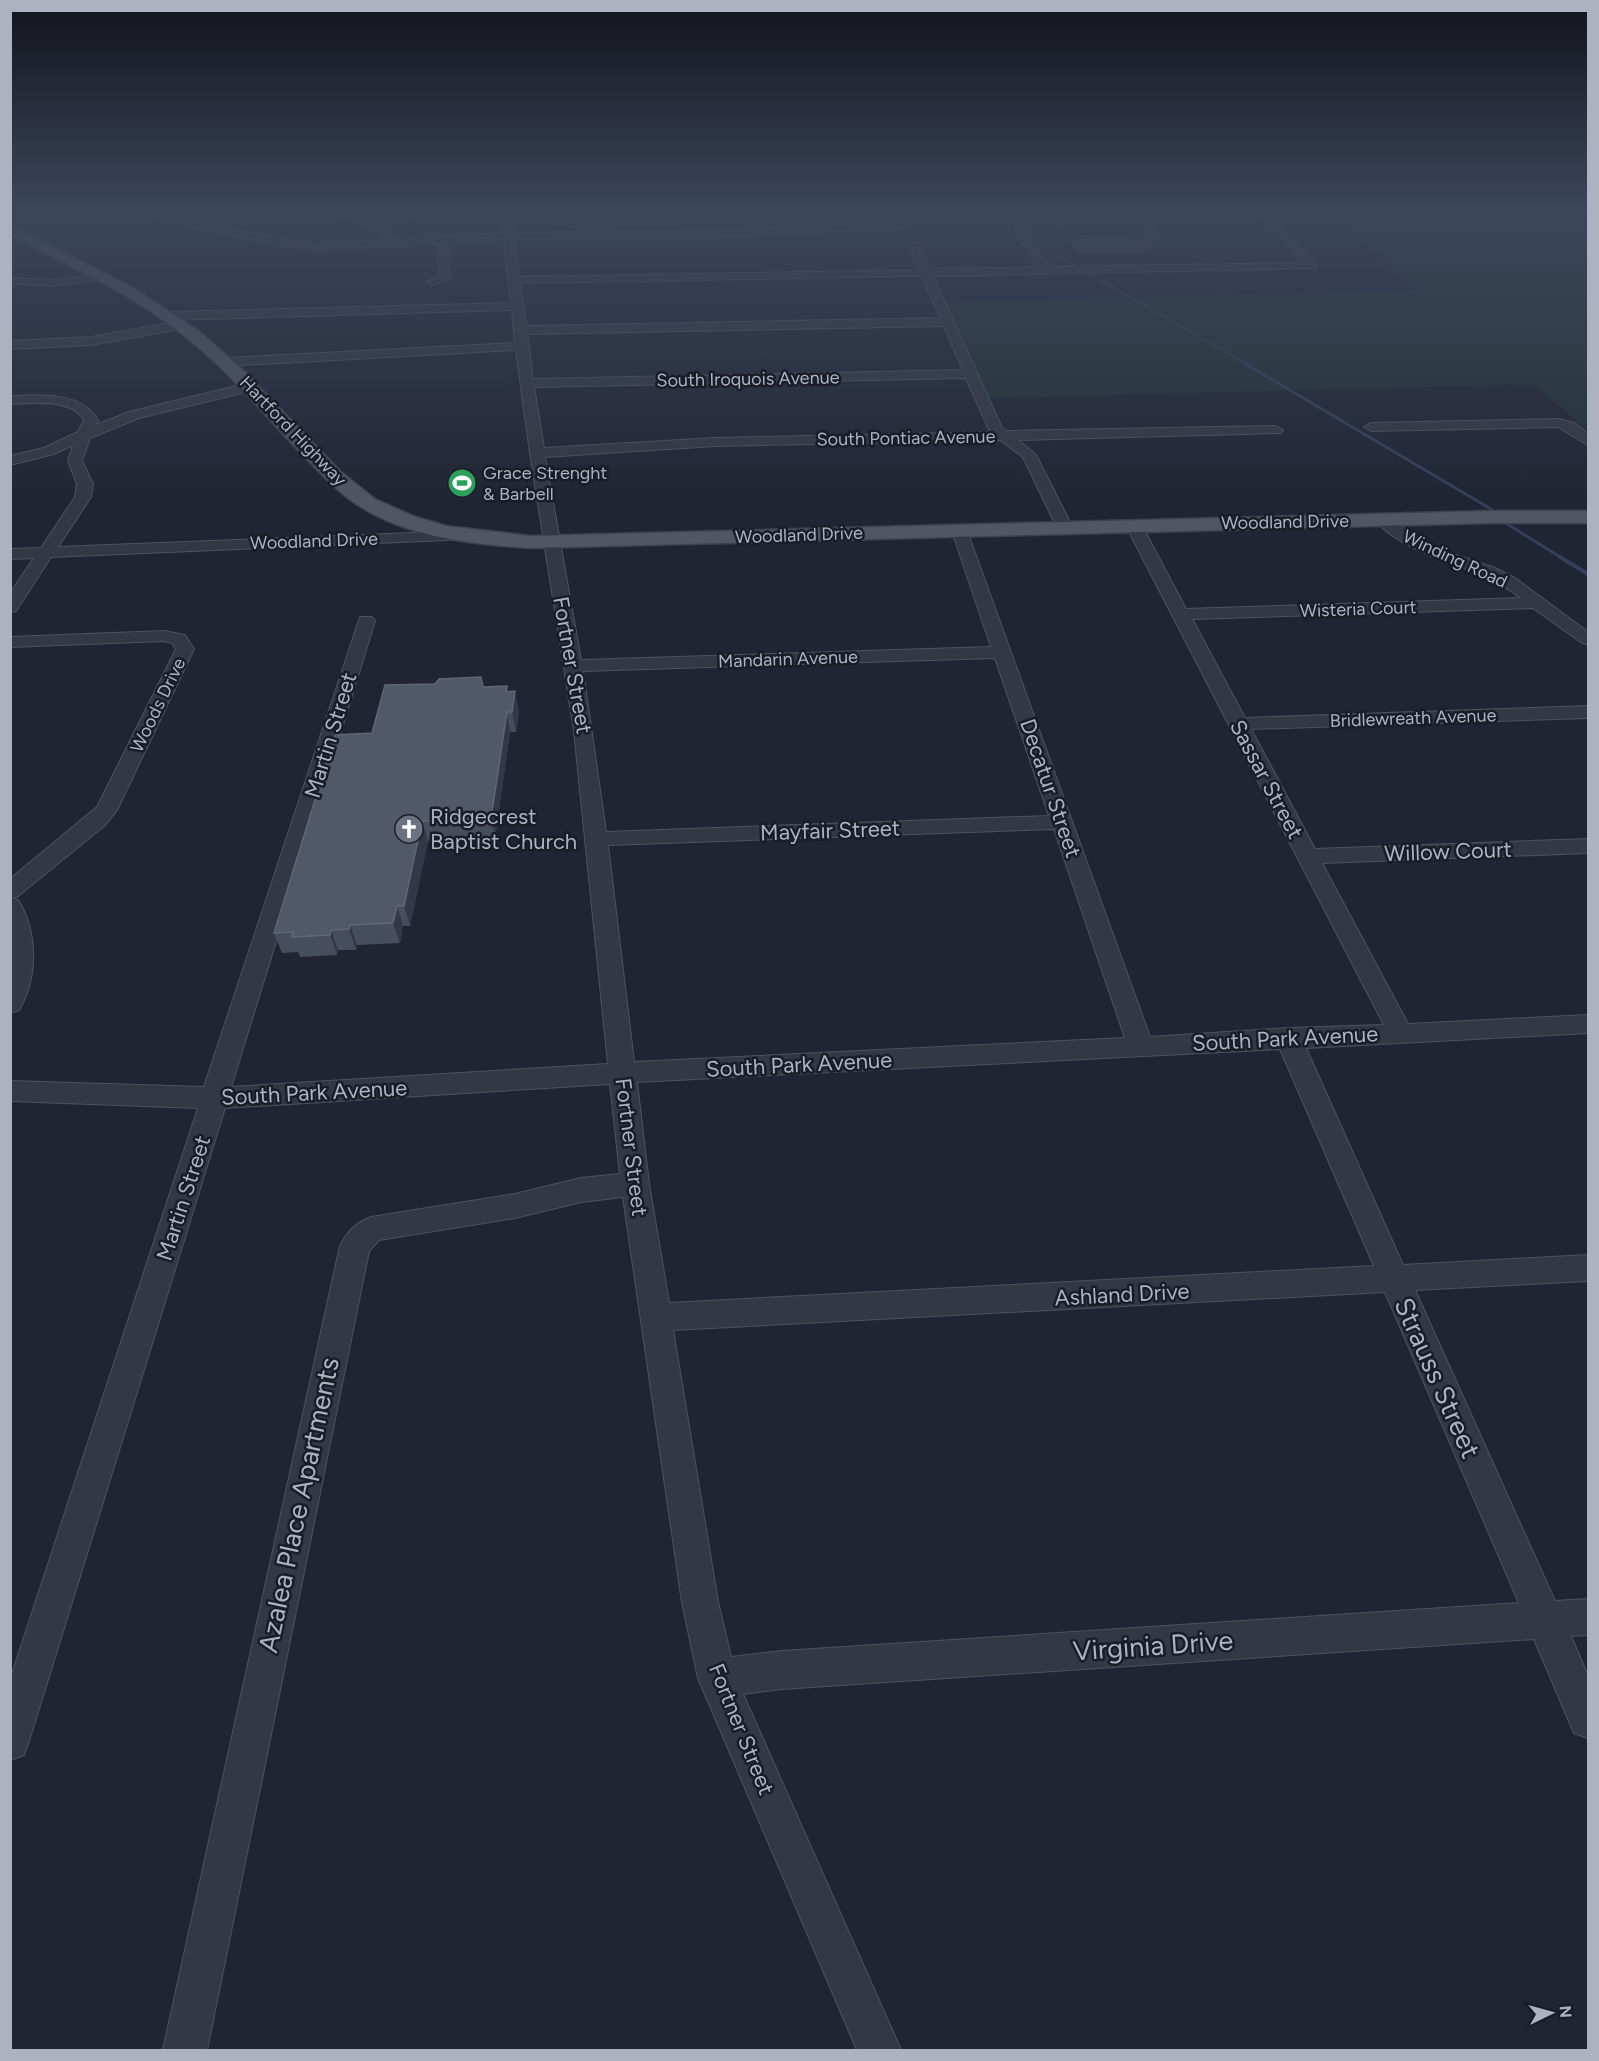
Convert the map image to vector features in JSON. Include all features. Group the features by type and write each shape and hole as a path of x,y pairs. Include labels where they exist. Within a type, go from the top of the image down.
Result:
{"main road":[{"name":"Hartford Highway","path":"152,308 174,321 225,362 341,483 368,503 395,516 464,536"},
{"path":"395,516 397,538"},
{"name":"Woodland Drive","path":"464,536 521,542 552,542 1382,519 1588,517"}],"street":[{"name":"Fortner Street","path":"517,308 537,453 574,666 597,839 635,1184 700,1602 717,1678 879,2050"},
{"path":"225,362 518,315 584,308"},
{"path":"942,308 996,430 1029,455 1065,528"},
{"path":"10,345 92,342 174,321 518,315 948,322"},
{"name":"South Iroquois Avenue","path":"526,383 970,374"},
{"path":"10,463 49,451 134,415 249,387"},
{"path":"10,400 64,402 89,413 134,415"},
{"path":"10,607 83,497 85,484 75,461 91,420 89,413"},
{"path":"1371,427 1558,423 1570,426 1588,441"},
{"name":"South Pontiac Avenue","path":"537,453 715,442 1276,430"},
{"path":"10,463 53,468 80,475"},
{"name":"Winding Road","path":"1382,519 1390,528 1423,547 1500,576 1562,624 1588,639"},
{"name":"Sassar Street","path":"1134,526 1400,1032"},
{"name":"Decatur Street","path":"960,531 1140,1045"},
{"name":"Woodland Drive","path":"10,554 464,536"},
{"name":"Wisteria Court","path":"1181,614 1535,603"},
{"name":"Martin Street","path":"13,1727 366,621"},
{"name":"Woods Drive","path":"10,642 164,636 179,639 184,649 106,810 96,821 10,891"},
{"name":"Mandarin Avenue","path":"574,666 1003,652"},
{"name":"Bridlewreath Avenue","path":"1238,724 1588,712"},
{"name":"Mayfair Street","path":"597,839 1063,822"},
{"name":"Willow Court","path":"1308,856 1588,846"},
{"path":"10,905 18,929 21,976 10,1004"},
{"name":"South Park Avenue","path":"10,1091 215,1098 622,1073 1288,1037 1588,1024"},
{"name":"Strauss Street","path":"1288,1037 1392,1279 1588,1719"},
{"name":"Azalea Place Apartments","path":"185,2050 355,1246 371,1229 515,1206 581,1190 635,1184"},
{"name":"Ashland Drive","path":"655,1317 1588,1268"},
{"name":"Virginia Drive","path":"717,1678 794,1670 1588,1617"}],"shaded area":[{"path":"948,308 1588,308 1588,430 1534,384 987,398"}],"building":[{"name":"Ridgecrest Baptist Church","path":"481,677 483,687 507,686 506,692 515,691 512,712 507,712 491,818 422,821 404,906 397,906 393,923 350,925 349,929 331,930 330,935 292,937 293,932 274,933 335,735 372,733 385,685 435,684 439,679"}],"waterway":[{"path":"1149,308 1247,364"},
{"path":"1244,363 1491,509"},
{"path":"1504,522 1562,558"},
{"path":"1560,557 1588,574"}],"place":[{"name":"Grace Strenght & Barbell","path":"462,483"},
{"name":"Ridgecrest Baptist Church","path":"409,829"}]}
